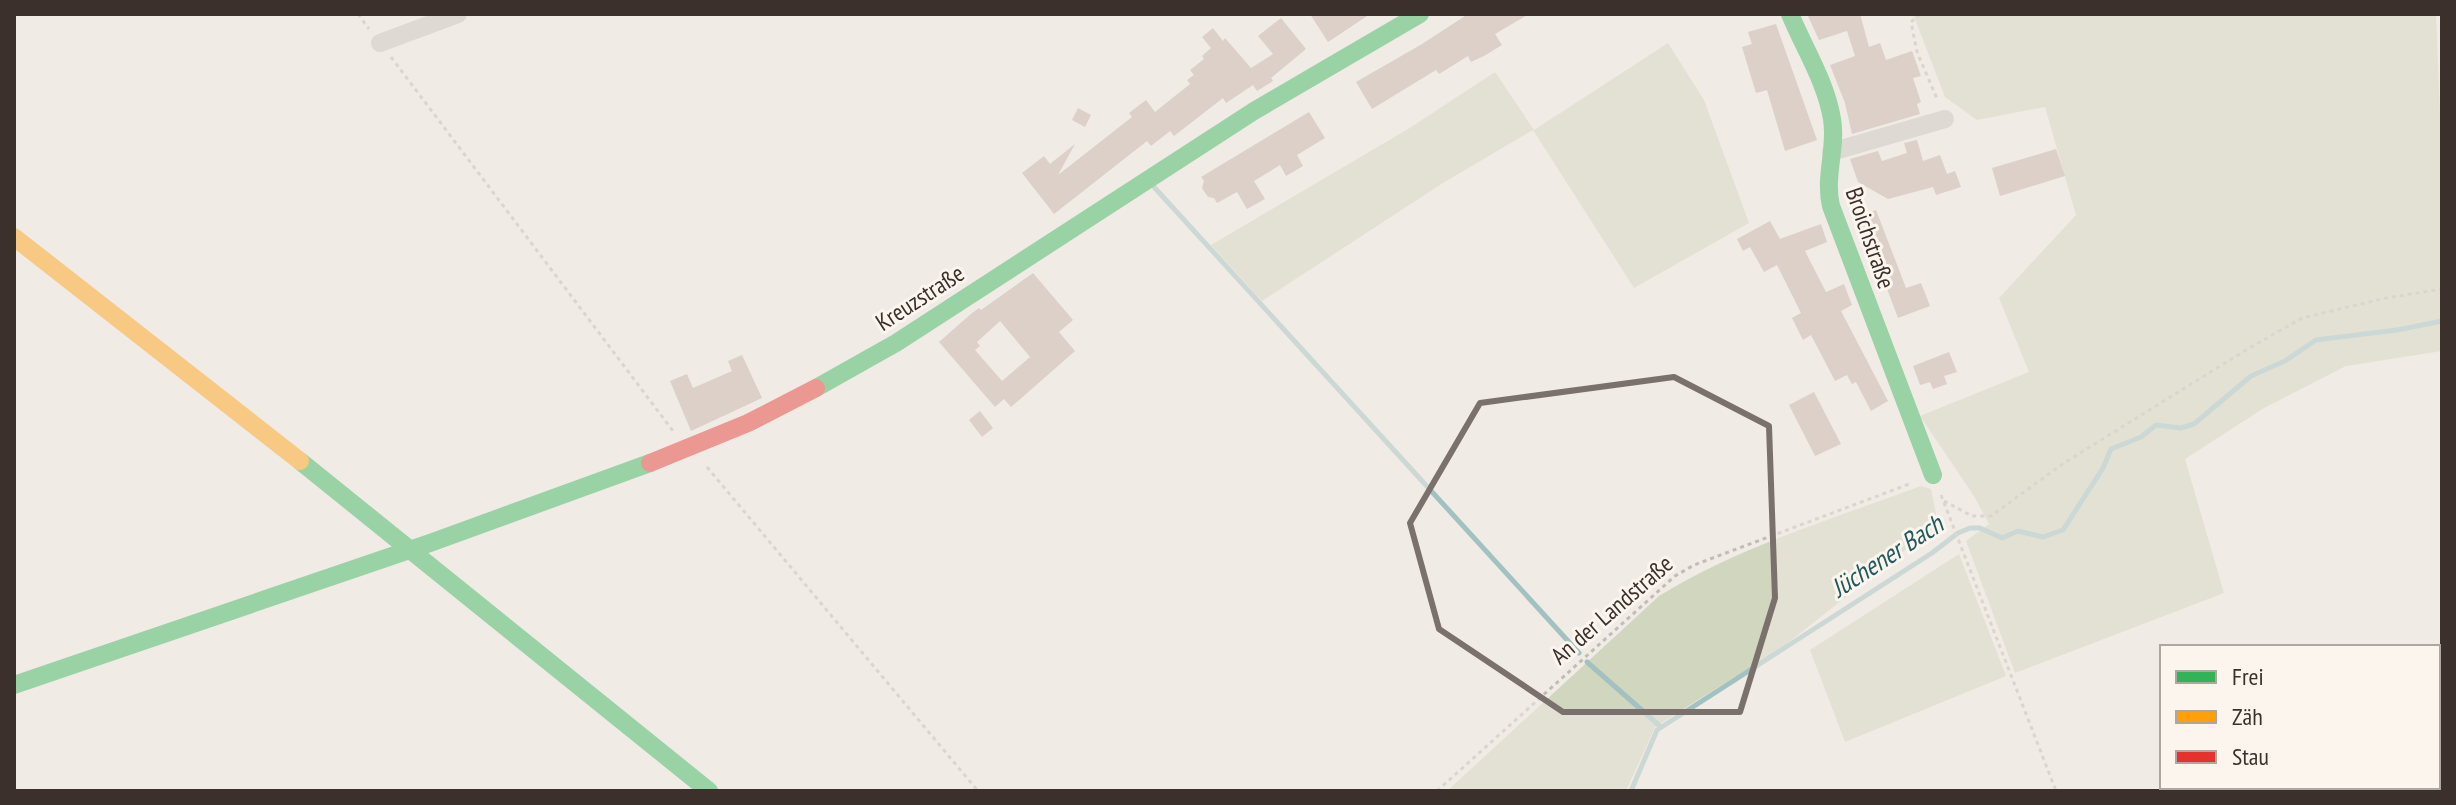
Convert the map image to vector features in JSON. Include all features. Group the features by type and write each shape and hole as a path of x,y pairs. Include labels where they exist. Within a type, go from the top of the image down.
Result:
{"street":[{"path":"380,43 458,14"},
{"name":"Kreuzstraße","path":"14,685 411,549 690,449 801,397 886,349 1254,111 1420,14"},
{"name":"Broichstraße","path":"1790,14 1830,110 1833,131 1826,182 1831,206 1933,475"},
{"path":"1831,152 1945,119"},
{"path":"14,237 181,365 709,791"}],"path":[{"path":"358,14 690,449 978,791"},
{"path":"1920,14 1911,22 1917,52 1945,119"},
{"path":"2056,791 1943,501 1972,516 1991,516 2064,463 2200,377 2302,318 2386,298 2442,289"},
{"name":"An der Landstraße","path":"1437,791 1683,570 1933,475"}],"highlighted area":[{"path":"1674,377 1769,426 1775,598 1740,712 1563,712 1439,629 1410,523 1480,403"}],"green space":[{"path":"1913,14 2436,14 2442,165 2442,351 2346,366 2264,408 2185,459 2224,593 2015,673 1966,541 1989,524 1974,496 1920,416 2029,372 1999,298 2076,215 2045,107 1977,120 1945,97"},
{"path":"1668,43 1704,100 1749,223 1634,288 1533,130 1443,183 1262,301 1211,245 1408,129 1495,72 1534,130"},
{"path":"1921,486 1931,489 1938,524 1784,646 1655,727 1626,791 1447,791 1659,596 1754,548"},
{"path":"1959,554 2006,676 1845,742 1810,650"}],"building":[{"path":"1310,14 1370,14 1328,42"},
{"path":"1468,14 1529,14 1495,34 1502,45 1484,56 1471,62 1468,56 1439,74 1436,70 1372,109 1356,82"},
{"path":"1807,14 1860,14 1869,47 1880,43 1886,60 1912,51 1921,76 1913,78 1921,102 1917,104 1920,114 1852,134 1845,103 1830,65 1855,56 1847,31 1819,40"},
{"path":"1281,18 1306,49 1271,78 1273,81 1257,91 1253,85 1226,103 1223,98 1174,136 1170,131 1151,146 1147,141 1054,214 1022,173 1044,156 1050,164 1075,144 1058,175 1132,117 1129,113 1146,100 1155,112 1190,84 1187,80 1194,75 1190,70 1204,59 1202,56 1211,48 1202,37 1213,28 1251,68 1273,54 1258,36"},
{"path":"1776,24 1817,140 1785,151 1767,90 1756,93 1742,47 1752,44 1748,32"},
{"path":"1078,108 1091,115 1085,127 1072,120"},
{"path":"1309,112 1325,138 1297,155 1303,166 1286,176 1280,165 1254,181 1265,199 1247,209 1237,192 1217,203 1214,198 1208,197 1202,188 1204,181 1201,177"},
{"path":"1917,140 1923,161 1940,155 1947,174 1955,171 1961,187 1936,195 1933,187 1888,199 1858,182 1850,159 1878,151 1882,161 1907,153 1904,143"},
{"path":"2056,149 2065,176 2000,196 1992,168"},
{"path":"1876,210 1906,288 1921,283 1930,306 1898,318 1883,278 1876,281 1853,219"},
{"path":"1770,221 1780,239 1821,224 1827,242 1805,251 1826,292 1844,284 1852,305 1841,311 1888,401 1871,411 1856,382 1852,384 1847,375 1835,381 1811,335 1803,340 1792,318 1801,313 1777,265 1764,272 1750,247 1743,251 1737,239"},
{"path":"1033,273 1073,320 1059,332 1075,351 1011,407 1004,399 995,407 939,342 972,313 979,308 981,310","holes":["1000,321 1030,357 1002,381 975,350 980,346 977,342"]},
{"path":"1949,352 1957,372 1944,376 1947,384 1933,389 1930,382 1920,385 1913,366"},
{"path":"742,355 762,398 691,431 670,381 687,374 693,388 732,371 728,361"},
{"path":"1814,392 1841,444 1815,456 1789,405"},
{"path":"980,411 993,428 982,437 969,420"}],"waterway":[{"path":"1154,187 1579,653"},
{"name":"Jüchener Bach","path":"1631,791 1657,730 1932,553 1958,533 1980,528 2002,538 2018,531 2043,537 2063,530 2103,468 2111,449 2141,437 2156,425 2181,428 2194,424 2251,376 2285,361 2316,340 2442,321"},
{"path":"1587,662 1661,727"}],"traffic: fast":[{"path":"816,388 896,343 1254,111 1420,14"},
{"path":"1790,14 1820,78 1832,119 1831,206 1933,475"},
{"path":"300,461 709,791"},
{"path":"14,685 430,543 650,463"}],"traffic: slow":[{"path":"14,237 300,461"}],"traffic: jam":[{"path":"650,463 748,423 816,388"}]}
